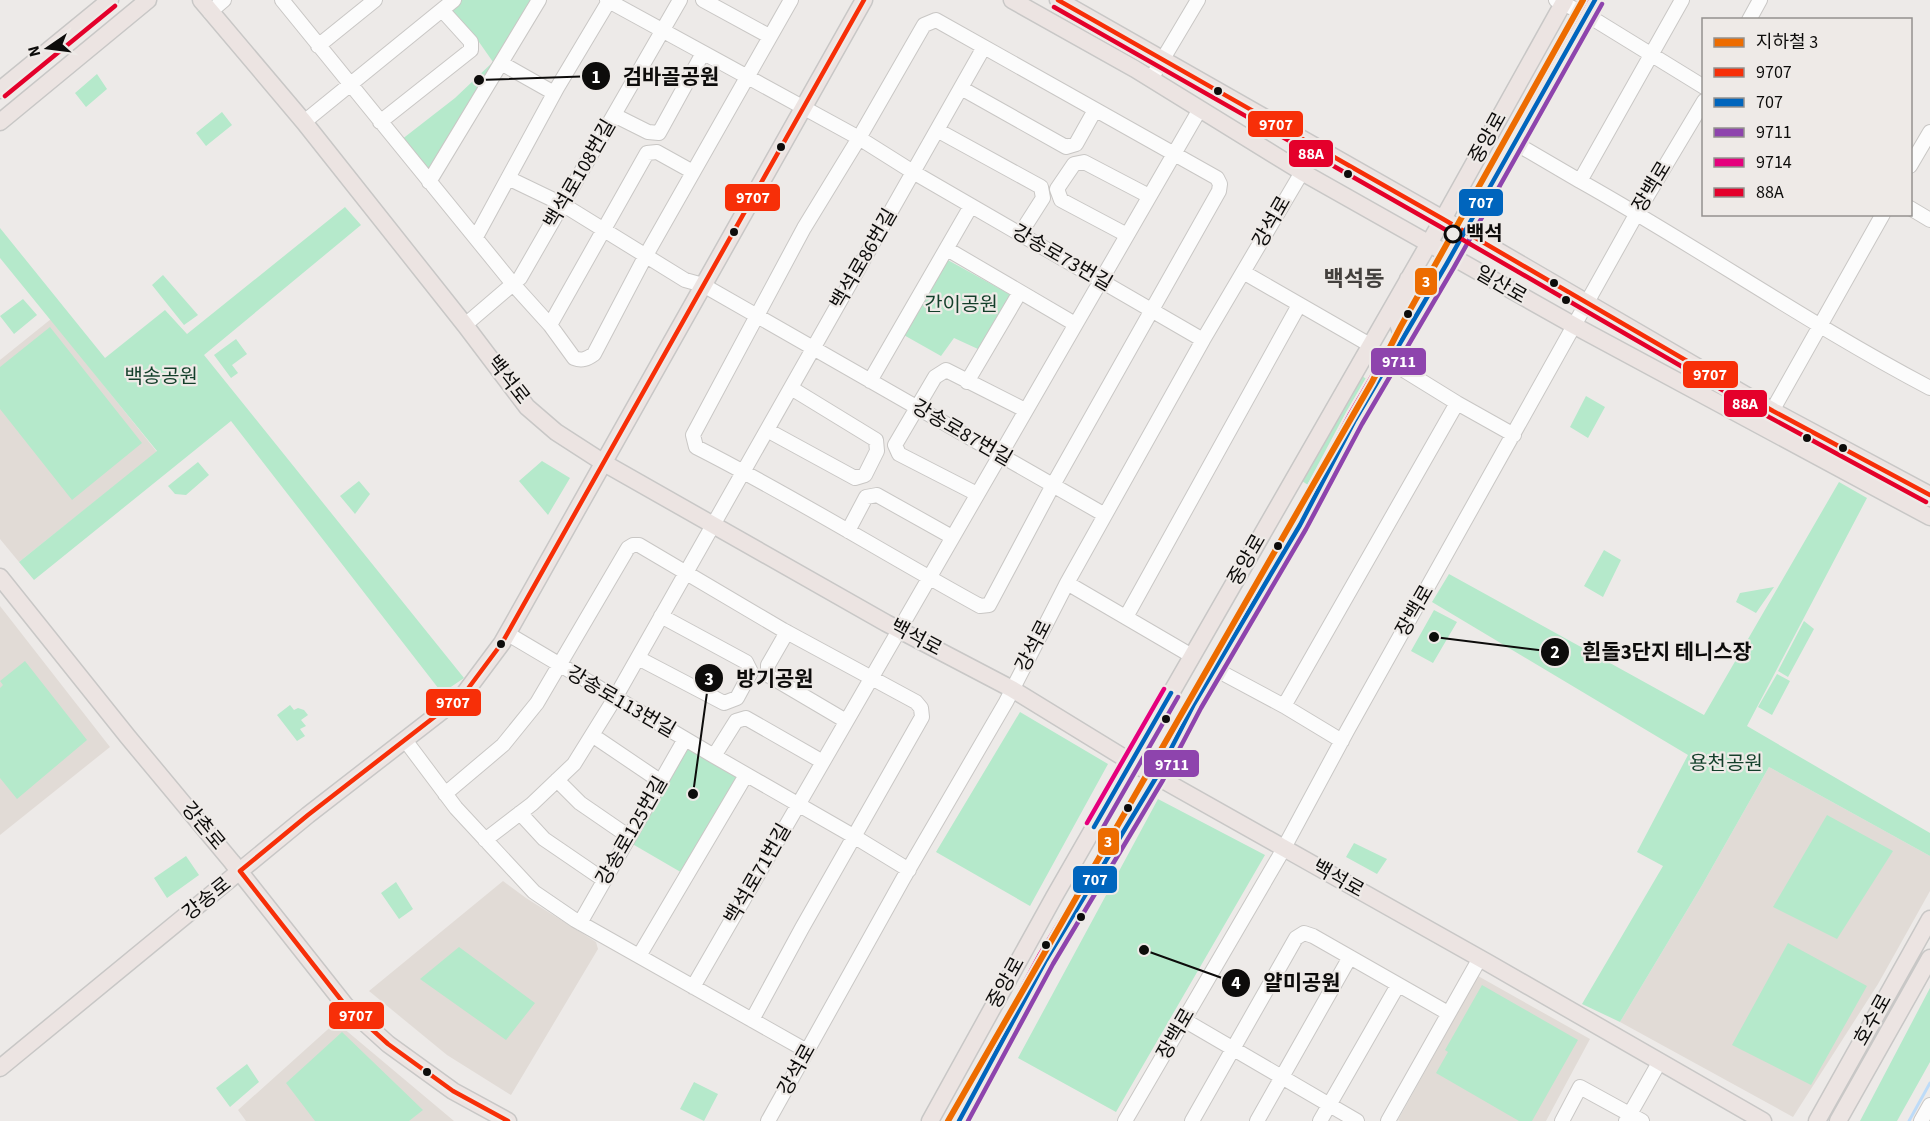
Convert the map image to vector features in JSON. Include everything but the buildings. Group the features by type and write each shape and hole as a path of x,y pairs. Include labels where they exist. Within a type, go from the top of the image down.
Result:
{"main road":[{"path":"0,90 110,0"},
{"path":"0,122 148,0"},
{"name":"강송로","path":"0,1068 240,871 464,694 508,634 864,0"},
{"name":"일산로","path":"1012,0 1151,79 1302,172 1575,326 1930,518"},
{"name":"일산로","path":"1058,0 1443,219 1773,411 1930,495"},
{"name":"중앙로","path":"959,1121 1046,960 1157,776 1194,704 1300,525 1355,420 1452,256 1595,0"},
{"name":"중앙로","path":"930,1121 1054,897 1443,219 1561,1"},
{"name":"백석로","path":"205,6 303,122 465,325 527,407 556,432 604,463 898,629 1012,689 1131,762 1480,958 1763,1121"},
{"path":"1403,338 1398,324 1417,286 1408,279"},
{"name":"강촌로","path":"0,577 128,737 240,871 345,1005 388,1044 453,1090 508,1121"},
{"name":"호수로","path":"1817,1121 1930,919"},
{"name":"호수로","path":"1838,1121 1930,958"}],"street":[{"path":"205,6 224,0"},
{"path":"318,46 375,0"},
{"path":"303,122 454,0"},
{"path":"429,182 539,0"},
{"path":"476,237 608,0"},
{"name":"강송로73번길","path":"608,0 859,138 913,172 1203,340"},
{"name":"백석로108번길","path":"465,325 520,278 680,0"},
{"path":"703,0 769,36"},
{"path":"289,3 318,46 513,284 550,325 574,358 580,360 587,359 594,354 645,256 791,0"},
{"path":"1151,79 1198,0"},
{"path":"1580,181 1682,0"},
{"path":"1750,18 1760,0"},
{"path":"1561,1 1702,86"},
{"path":"380,122 471,50 471,42 442,10"},
{"path":"936,20 1098,112 1217,178 1220,184 1219,191 1053,485 989,604 980,606 744,471 696,447 693,435 804,228 924,25 936,20"},
{"name":"백석로86번길","path":"485,840 520,813 574,764 638,658 984,47"},
{"path":"614,115 648,132 659,133 703,53"},
{"path":"501,63 556,90"},
{"path":"961,88 1066,147 1076,144 1098,112"},
{"name":"장백로","path":"1125,1121 1283,848 1637,213 1702,104"},
{"name":"백석로71번길","path":"693,987 1200,109"},
{"path":"937,130 1041,187 1043,198 1020,234"},
{"path":"1912,164 1930,132"},
{"path":"1515,143 1637,213 1820,326 1930,388"},
{"path":"550,325 647,153 657,152 694,170"},
{"path":"1127,235 1061,200 1058,189 1074,164 1084,162 1149,196"},
{"name":"강석로","path":"768,1121 1012,689 1067,583 1203,340 1302,172"},
{"name":"강송로87번길","path":"508,178 562,204 686,280 703,285 1105,515"},
{"path":"870,381 971,206"},
{"path":"1912,209 1930,220"},
{"path":"1763,427 1882,216"},
{"path":"946,249 1076,324"},
{"path":"1243,272 1370,345"},
{"path":"967,382 1020,292"},
{"path":"1126,617 1299,305"},
{"path":"1389,361 1514,435"},
{"path":"977,494 899,454 895,445 935,377 946,370 1025,410"},
{"path":"767,430 855,478 865,475 877,451 876,440 790,388"},
{"path":"1284,706 1457,403"},
{"path":"847,530 866,498 877,495 952,537"},
{"name":"강송로113번길","path":"445,794 503,745 537,703 628,548 633,545 639,545 785,631"},
{"path":"1067,583 1192,656"},
{"path":"638,658 724,703 738,698 751,672 746,662 661,616"},
{"path":"752,1020 922,717 921,708 916,702 785,631 768,665 768,675 846,720"},
{"name":"강송로113번길","path":"508,634 909,870"},
{"path":"1215,669 1284,706 1342,741"},
{"path":"714,756 736,721 746,717 823,762"},
{"path":"592,735 660,781"},
{"name":"강송로125번길","path":"580,923 685,739"},
{"path":"405,740 445,794 534,892 580,923 807,1051"},
{"path":"639,956 746,775"},
{"path":"557,780 580,803 628,836"},
{"path":"520,813 544,839 604,880"},
{"path":"1192,1121 1296,939 1304,933 1448,1013"},
{"path":"1257,1121 1350,957"},
{"path":"1388,1121 1480,958"},
{"path":"1320,1121 1398,985"},
{"path":"1185,1020 1357,1121"},
{"path":"1562,1121 1580,1087 1633,1119 1660,1061"},
{"path":"1921,1121 1930,1105"}],"shaded area":[{"path":"51,319 157,452 19,562 0,539 0,360"},
{"path":"0,606 110,747 0,835"},
{"path":"1769,767 1930,856 1930,891 1878,984 1793,1117 1620,1022 1701,887"},
{"path":"503,881 596,942 598,949 511,1095 447,1055 369,991"},
{"path":"1478,976 1590,1039 1546,1121 1398,1120"},
{"path":"336,1022 454,1121 246,1121 238,1110"}],"green space":[{"path":"461,0 532,0 428,171 401,140 455,98 493,62 479,42 449,11"},
{"path":"97,74 107,89 86,107 75,93"},
{"path":"222,112 232,125 206,146 196,133"},
{"name":"백송공원","path":"345,207 361,225 204,355 464,678 442,693 231,421 34,580 19,562 157,451 0,258 0,228 105,358 165,310 187,334"},
{"name":"간이공원","path":"946,259 1011,295 978,349 954,338 941,356 902,334"},
{"path":"163,275 198,315 184,325 152,285"},
{"path":"23,299 37,315 14,334 0,316"},
{"path":"50,327 142,443 72,500 0,409 0,367"},
{"path":"236,339 247,354 232,365 238,373 231,378 214,355"},
{"path":"1362,376 1368,380 1308,485 1302,481"},
{"path":"1586,396 1605,407 1588,438 1570,427"},
{"path":"542,461 570,478 548,515 519,481"},
{"path":"198,462 209,475 186,495 175,494 168,486"},
{"path":"359,481 370,494 355,514 340,496"},
{"name":"용천공원","path":"1839,482 1867,498 1747,726 1930,833 1930,856 1769,767 1701,887 1620,1022 1582,1004 1663,866 1637,852 1688,755 1432,602 1449,574 1704,715"},
{"path":"1604,550 1621,560 1603,597 1584,586"},
{"path":"1774,587 1756,613 1736,602 1740,593"},
{"path":"1434,610 1457,622 1433,663 1411,651"},
{"path":"1804,621 1814,629 1788,677 1778,671"},
{"path":"25,661 87,740 17,799 0,778 0,688 3,685 0,681"},
{"path":"1777,674 1790,681 1772,715 1758,707"},
{"path":"290,705 294,710 298,708 304,710 308,715 301,720 306,726 300,729 305,736 297,741 277,715"},
{"path":"1020,712 1108,764 1030,906 936,852"},
{"path":"688,746 738,775 684,874 629,842"},
{"path":"1158,799 1265,855 1116,1112 1018,1058"},
{"path":"1827,815 1893,851 1837,939 1773,907"},
{"path":"1354,843 1387,859 1377,874 1346,857"},
{"path":"186,856 199,875 167,898 154,878"},
{"path":"396,882 413,909 399,919 381,893"},
{"path":"1788,943 1867,986 1811,1085 1732,1045"},
{"path":"459,947 535,1003 506,1040 420,979"},
{"path":"1482,985 1578,1040 1532,1121 1519,1121 1436,1073 1448,1052 1445,1050"},
{"path":"1930,988 1930,1062 1897,1121 1860,1121"},
{"path":"342,1032 423,1110 409,1121 315,1121 286,1083"},
{"path":"247,1064 259,1082 230,1107 216,1088"},
{"path":"694,1082 718,1094 704,1121 680,1109"}],"waterway":[{"path":"1909,1121 1930,1083"}],"metro line":[{"name":"3","path":"948,1121 1372,382 1583,0"}],"transit line":[{"name":"9707","path":"240,871 464,694 502,643 864,0"},
{"name":"9707","path":"1058,0 1443,219 1773,411 1930,495"},
{"name":"9714","path":"952,1117 1039,956 1150,772 1188,700 1293,521 1349,416 1586,0"},
{"name":"707","path":"959,1121 1046,960 1157,776 1194,704 1300,525 1355,420 1446,265 1595,0"},
{"name":"9711","path":"968,1121 1053,964 1163,780 1201,708 1306,529 1362,424 1453,269 1602,4"},
{"name":"88A","path":"5,96 115,6"},
{"name":"88A","path":"1054,7 1769,417 1926,502"},
{"name":"9714","path":"1087,823 1164,689"},
{"name":"707","path":"1094,827 1171,693"},
{"name":"9711","path":"1101,831 1178,697"},
{"name":"9707","path":"240,871 345,1005 388,1044 453,1091 508,1121"}],"place":[{"name":"검바골공원","path":"479,80"},
{"name":"백석","path":"1453,234"},
{"name":"흰돌3단지 테니스장","path":"1434,637"},
{"name":"방기공원","path":"693,794"},
{"name":"얄미공원","path":"1144,950"}],"district":[{"name":"백석동","path":"1354,279"}]}
